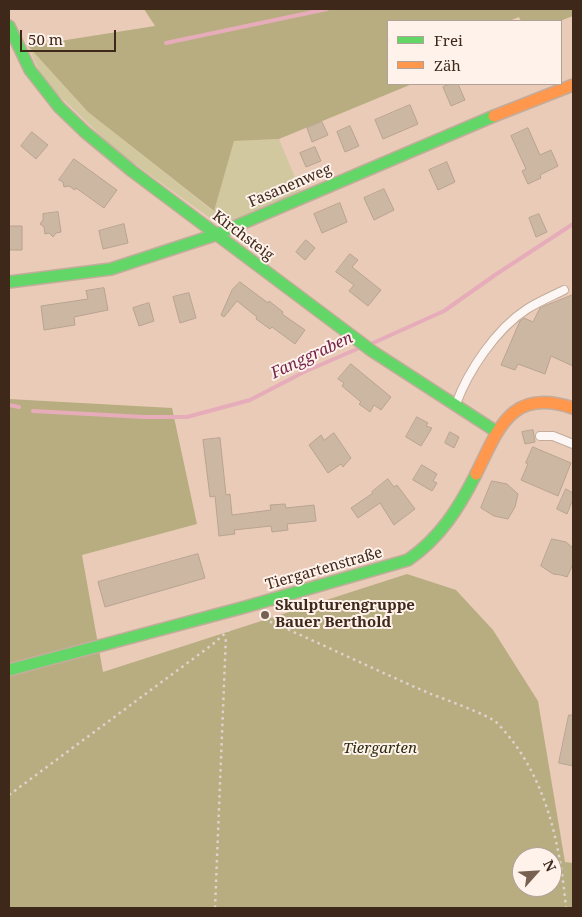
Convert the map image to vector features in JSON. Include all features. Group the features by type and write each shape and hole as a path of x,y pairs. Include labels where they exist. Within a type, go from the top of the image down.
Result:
{"street":[{"name":"Kirchsteig","path":"9,26 30,70 59,107 85,132 132,171 359,342 497,432"},
{"name":"Fasanenweg","path":"9,282 111,269 215,234 445,136 573,85"},
{"name":"Tiergartenstraße","path":"9,670 245,607 408,560 429,546 446,528 497,432 515,411 527,404 544,401 573,408"}],"lane":[{"path":"455,406 464,384 501,331 527,309 564,290"},
{"path":"540,436 553,436 573,444"}],"path":[{"path":"262,618 338,651 375,670 495,721 521,752 538,782 552,825 563,870 566,908"},
{"path":"9,795 226,634 232,627"},
{"path":"215,908 226,634"}],"shaded area":[{"path":"28,46 88,112 213,211 234,141 279,139 301,192 220,225 118,152 44,81"}],"green space":[{"path":"144,9 573,9 573,16 562,20 520,20 519,17 512,20 387,20 387,85 410,85 279,139 234,141 214,211 88,112 28,46 155,26"},
{"name":"Tiergarten","path":"9,399 172,408 197,524 82,555 103,672 407,574 456,590 493,630 538,701 565,862 573,863 573,908 9,908"}],"building":[{"path":"458,85 465,100 451,106 443,87"},
{"path":"410,105 418,124 383,139 375,120"},
{"path":"322,122 328,135 312,142 307,128"},
{"path":"350,126 359,146 345,152 337,132"},
{"path":"528,128 540,155 551,150 558,166 540,175 541,178 528,184 522,171 526,169 511,136"},
{"path":"32,132 48,145 36,159 21,146"},
{"path":"315,147 321,161 306,167 300,153"},
{"path":"74,159 117,190 104,208 76,188 75,190 69,186 64,187 63,182 59,180"},
{"path":"447,162 455,182 438,190 429,170"},
{"path":"384,189 394,210 374,220 364,198"},
{"path":"340,203 347,222 322,233 314,214"},
{"path":"58,212 61,232 56,233 53,237 49,233 45,234 44,227 40,224 43,220 43,214"},
{"path":"539,214 547,232 536,237 529,218"},
{"path":"124,224 128,243 103,249 99,231"},
{"path":"9,226 22,226 22,250 9,250"},
{"path":"306,240 315,248 305,260 296,252"},
{"path":"350,254 358,260 352,267 381,290 368,306 349,291 354,285 336,272"},
{"path":"240,282 268,303 269,301 283,312 282,314 305,330 295,344 272,327 270,329 256,319 257,317 237,301 224,317 221,315 232,290"},
{"path":"104,288 108,310 74,317 75,325 44,330 41,306 88,299 86,291"},
{"path":"189,293 196,318 180,323 173,297"},
{"path":"573,295 573,366 551,356 545,374 518,364 515,370 501,365 520,321 524,318 533,322 540,308"},
{"path":"149,303 154,321 139,326 133,308"},
{"path":"351,364 391,397 381,410 374,405 370,412 359,404 361,402 342,386 344,383 338,379"},
{"path":"417,417 428,423 426,426 432,428 421,446 406,437"},
{"path":"533,430 535,442 525,444 522,432"},
{"path":"450,432 459,437 454,448 445,443"},
{"path":"334,433 351,458 343,467 341,464 328,473 309,445 321,435 324,440"},
{"path":"220,438 226,495 230,494 232,515 271,510 270,505 285,504 286,508 314,505 316,521 287,524 288,530 272,532 271,526 234,530 235,534 219,536 215,496 210,497 203,440"},
{"path":"533,447 571,463 558,496 521,480"},
{"path":"422,465 437,474 433,481 437,483 432,491 413,480"},
{"path":"388,479 394,487 397,485 415,509 394,525 380,503 358,518 351,508 373,493"},
{"path":"492,481 507,484 518,494 515,507 508,519 494,516 481,508"},
{"path":"566,489 573,493 573,499 567,514 557,509"},
{"path":"552,539 566,542 573,548 573,564 567,577 553,574 541,566"},
{"path":"198,554 205,578 105,607 98,582"},
{"path":"569,715 573,715 573,766 559,763"}],"waterway":[{"path":"166,43 327,9"},
{"name":"Fanggraben","path":"373,343 444,311 573,224"},
{"name":"Fanggraben","path":"33,411 144,417 187,417 250,400 304,372 357,349"},
{"name":"Fanggraben","path":"9,405 19,407"}],"traffic: fast":[{"path":"9,26 30,70 59,107 85,132 132,171 372,351 497,432"},
{"path":"9,282 111,269 215,235 494,116"},
{"path":"9,670 245,607 408,560 430,542 448,521 463,499 476,474"}],"traffic: slow":[{"path":"494,116 573,85"},
{"path":"476,474 500,427 521,408 535,403 552,403 573,408"}],"place":[{"name":"Skulpturengruppe Bauer Berthold","path":"265,615"}]}
